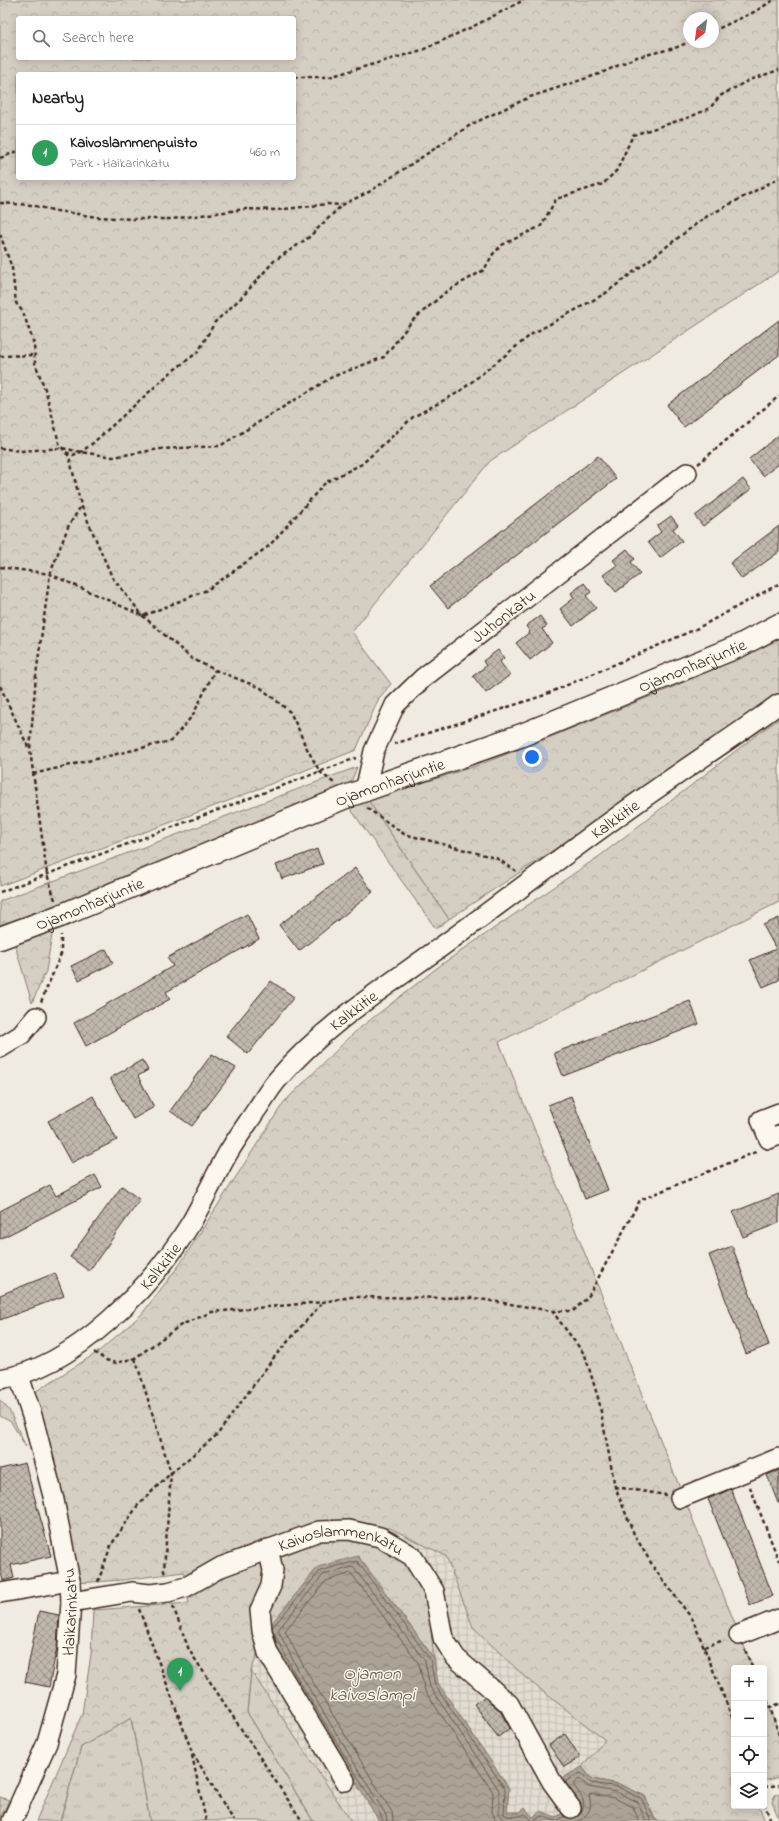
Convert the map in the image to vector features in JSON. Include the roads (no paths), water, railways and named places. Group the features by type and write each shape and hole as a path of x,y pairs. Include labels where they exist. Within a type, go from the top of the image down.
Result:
{"main road":[{"name":"Ojamonharjuntie","path":"0,938 60,916 358,793 522,735 740,646 779,625"}],"street":[{"name":"Juhonkatu","path":"358,793 374,751 395,706 423,678 687,473"},
{"name":"Kalkkitie","path":"0,1379 19,1376 73,1348 118,1314 157,1270 190,1224 228,1152 276,1080 314,1042 357,1006 445,944 530,880 646,796 712,752 779,704"},
{"path":"0,1048 21,1035 36,1017"},
{"path":"779,1113 761,1120 769,1139 779,1135"},
{"name":"Haikarinkatu","path":"12,1821 47,1743 66,1675 71,1602 70,1581 54,1500 34,1422 19,1376"},
{"path":"680,1498 779,1458"},
{"name":"Kaivoslammenkatu","path":"71,1602 132,1592 150,1594 168,1592 186,1587 221,1567 319,1531 349,1530 380,1537 412,1556 434,1591 443,1638 456,1658 509,1704 552,1782 571,1808"},
{"path":"268,1549 274,1570 271,1586 260,1610 262,1631 268,1653 345,1781"},
{"path":"0,1593 70,1581"},
{"path":"739,1634 779,1618"}],"water":[{"name":"Ojamon kaivoslampi","path":"358,1556 434,1658 438,1683 509,1788 507,1812 520,1812 525,1808 533,1817 541,1811 556,1817 571,1808 559,1780 582,1767 592,1779 619,1784 645,1796 654,1819 658,1821 379,1821 291,1676 267,1629 318,1567"}],"place":[{"name":"Kaivoslammenpuisto","path":"180,1691"}]}
